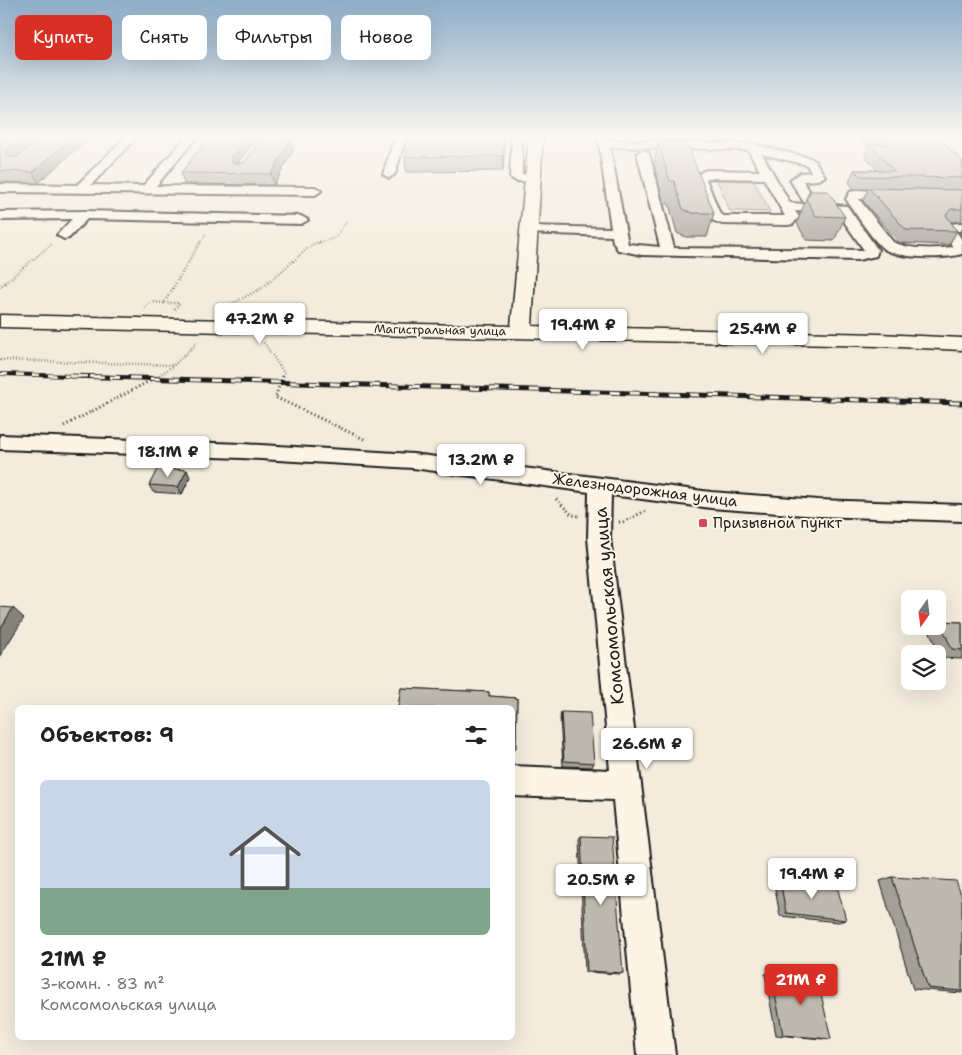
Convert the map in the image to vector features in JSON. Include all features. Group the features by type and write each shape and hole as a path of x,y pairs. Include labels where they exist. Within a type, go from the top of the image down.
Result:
{"main road":[{"path":"521,332 533,186"},
{"name":"Магистральная улица","path":"0,321 879,340 962,344"},
{"name":"Магистральная улица","path":"879,340 962,339"}],"street":[{"path":"611,186 623,246 642,251 858,256 871,253 871,250 827,186"},
{"path":"651,186 668,252"},
{"path":"703,186 714,216 722,220 788,221 792,217 774,186"},
{"path":"800,186 814,208"},
{"path":"0,188 315,191"},
{"path":"905,196 858,194 854,195 852,199 888,245 898,250 957,251 960,247 947,229 949,227 962,227"},
{"path":"786,207 842,209"},
{"path":"64,235 84,215"},
{"path":"0,216 84,215 302,220"},
{"path":"530,230 619,232"},
{"name":"Железнодорожная улица","path":"0,442 242,451 413,461 711,500 818,508 962,513"},
{"name":"Комсомольская улица","path":"600,485 598,518 656,1055"},
{"path":"515,781 626,786"}],"path":[{"path":"164,302 199,242 216,218"},
{"path":"218,311 262,288 313,244 335,238 347,221"},
{"path":"0,287 64,235"},
{"path":"145,308 150,302 179,303 175,309"},
{"path":"60,428 155,379 174,365 199,340"},
{"path":"255,342 264,342 284,373 274,397 373,443"},
{"path":"0,360 174,365"},
{"path":"552,478 550,493 572,515 623,522 649,509"}],"shaded area":[{"path":"720,186 757,186 770,212 730,211"}],"building":[{"path":"676,186 704,186 714,213 692,213 683,209"},
{"path":"869,188 962,190 962,209 951,209 946,215 957,231 906,230"},
{"path":"809,191 828,191 845,217 816,216 806,199 810,193"},
{"path":"158,468 187,470 178,487 149,485"},
{"path":"0,607 13,608 0,629"},
{"path":"946,621 962,622 962,650 952,649 946,635"},
{"path":"401,688 489,692 489,696 517,698 516,741 515,705 398,705"},
{"path":"561,712 590,713 594,763 564,761"},
{"path":"581,836 612,837 623,973 587,971"},
{"path":"892,877 956,881 962,897 962,991 928,988"},
{"path":"780,880 837,886 846,920 786,913"},
{"path":"771,973 817,976 831,1039 783,1035"}],"railway":[{"path":"0,374 112,377"},
{"path":"70,376 962,403"}],"place":[{"name":"Призывной пункт","path":"703,523"}]}
